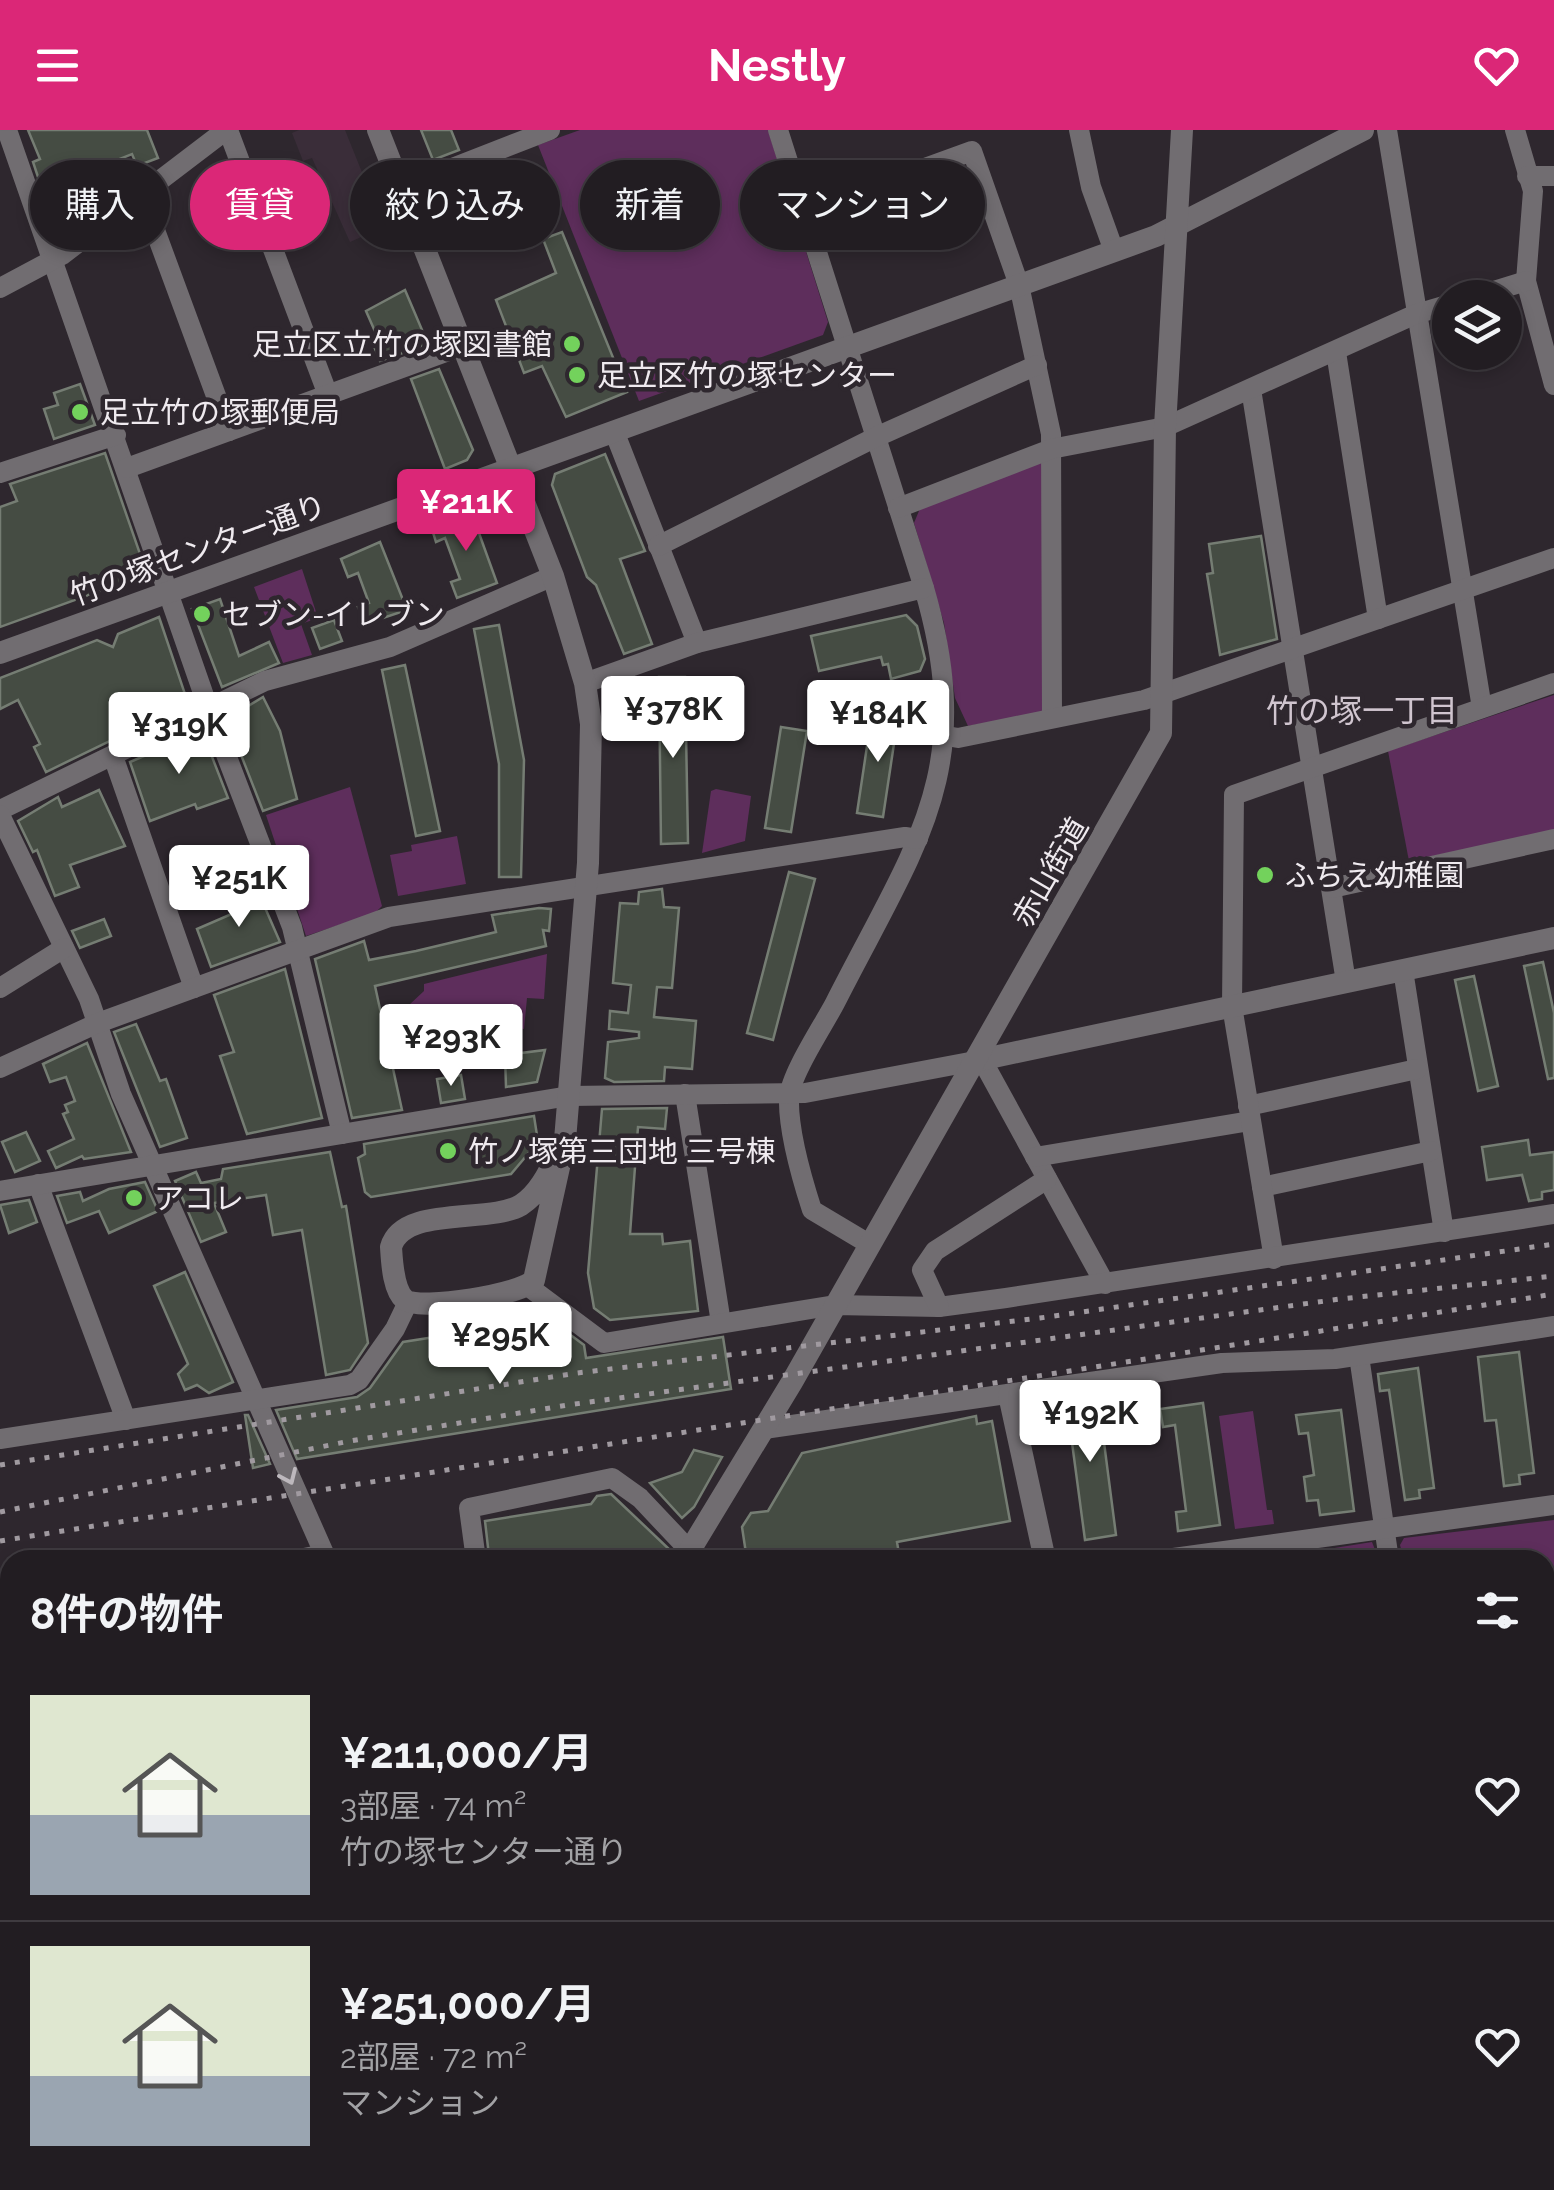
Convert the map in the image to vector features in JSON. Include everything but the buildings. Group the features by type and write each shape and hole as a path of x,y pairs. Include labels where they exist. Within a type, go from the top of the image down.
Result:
{"street":[{"path":"7,130 9,164 53,260 209,710 299,950 342,1134"},
{"path":"170,174 227,130 328,395"},
{"path":"378,130 390,160"},
{"path":"473,160 550,130"},
{"path":"778,130 788,160"},
{"path":"1078,130 1090,187 1114,251"},
{"name":"赤山街道","path":"691,1550 979,1060 1161,733 1165,428 1182,130"},
{"name":"竹の塚センター通り","path":"0,653 1114,251 1176,227 1363,130"},
{"path":"1387,130 1482,708"},
{"path":"1515,130 1533,191 1526,280 1554,385"},
{"path":"947,160 972,151 975,160"},
{"path":"1527,176 1554,176"},
{"path":"985,188 1019,285 1052,449 1052,717"},
{"path":"0,288 67,250"},
{"path":"162,250 229,431"},
{"path":"425,250 552,576 585,682 592,760 586,888 565,1140 544,1239 529,1287"},
{"path":"816,250 924,588 943,660 947,736 935,793 918,839 789,1094 812,1210 869,1244"},
{"path":"1522,281 1526,280"},
{"path":"898,508 1052,449 1165,428 1432,309"},
{"path":"127,468 462,346"},
{"path":"1336,352 1378,619"},
{"path":"658,546 874,438 1037,365"},
{"path":"1250,389 1346,982"},
{"path":"614,431 697,643"},
{"path":"0,472 116,436"},
{"path":"947,736 958,738 1162,695 1554,558"},
{"path":"322,1550 120,1094 98,1023 0,812 264,681 390,647 552,576"},
{"path":"585,682 697,643 924,588"},
{"path":"1274,1259 1232,1006 1234,795 1554,683"},
{"path":"113,756 194,988"},
{"path":"0,1068 98,1023 389,917 905,837 918,839"},
{"path":"1332,888 1554,839"},
{"path":"0,1191 569,1096 789,1094 979,1060 1554,938"},
{"path":"0,988 64,948"},
{"path":"1402,970 1444,1232"},
{"path":"979,1060 1104,1284"},
{"path":"1035,1157 1249,1113 1418,1069"},
{"path":"685,1094 721,1323"},
{"path":"408,1302 397,1285 392,1256 394,1240 400,1232 419,1223 517,1207 539,1188 565,1140"},
{"path":"1262,1187 1431,1150"},
{"path":"939,1307 922,1270 935,1251 1047,1178"},
{"path":"38,1184 126,1420"},
{"path":"517,1207 544,1239"},
{"path":"408,1302 429,1304 529,1287 604,1343 836,1305 939,1307 1554,1214"},
{"path":"1,1435 126,1420 359,1380 396,1330 408,1302"},
{"path":"764,1429 1222,1363 1359,1356 1554,1326"},
{"path":"1359,1356 1388,1550"},
{"path":"1009,1395 1043,1550"},
{"path":"475,1550 469,1508 612,1478 640,1498 682,1550"},
{"path":"1229,1550 1554,1505"}],"shaded area":[{"path":"345,130 357,160 350,160 350,242 330,198 330,160 303,160 292,133"},
{"path":"580,130 768,130 777,160 740,160 740,250 806,250 828,322 823,335 639,401 560,201 560,160 544,160 538,145"},
{"path":"1035,459 1046,466 1046,705 1042,713 968,726 955,698 944,623 914,523 921,506"},
{"path":"302,569 318,618 301,624 312,655 283,663 254,587"},
{"path":"1554,695 1554,831 1409,861 1388,751"},
{"path":"350,787 382,906 375,913 306,936 266,815"},
{"path":"711,791 751,796 745,841 702,853"},
{"path":"457,836 466,884 398,896 390,855 412,851 411,845"},
{"path":"547,954 544,999 527,998 524,1029 519,1028 516,1011 453,1021 457,1047 403,1057 392,1009 409,1005 424,991 424,984"},
{"path":"1253,1411 1267,1510 1272,1510 1274,1524 1235,1529 1219,1416"},
{"path":"1554,1520 1554,1550 1401,1550 1404,1538"},
{"path":"1372,1542 1375,1550 1322,1550"}],"railway":[{"path":"0,1465 577,1373 1040,1318 1554,1244"},
{"path":"0,1512 350,1441 568,1405 1340,1299 1554,1276"},
{"path":"0,1541 1554,1294"}],"place":[{"name":"足立区立竹の塚図書館","path":"572,344"},
{"name":"足立区竹の塚センター","path":"577,375"},
{"name":"足立竹の塚郵便局","path":"80,412"},
{"name":"セブン-イレブン","path":"202,614"},
{"name":"ふちえ幼稚園","path":"1265,875"},
{"name":"竹ノ塚第三団地 三号棟","path":"448,1151"},
{"name":"アコレ","path":"134,1198"}],"district":[{"name":"竹の塚一丁目","path":"1362,710"}]}
